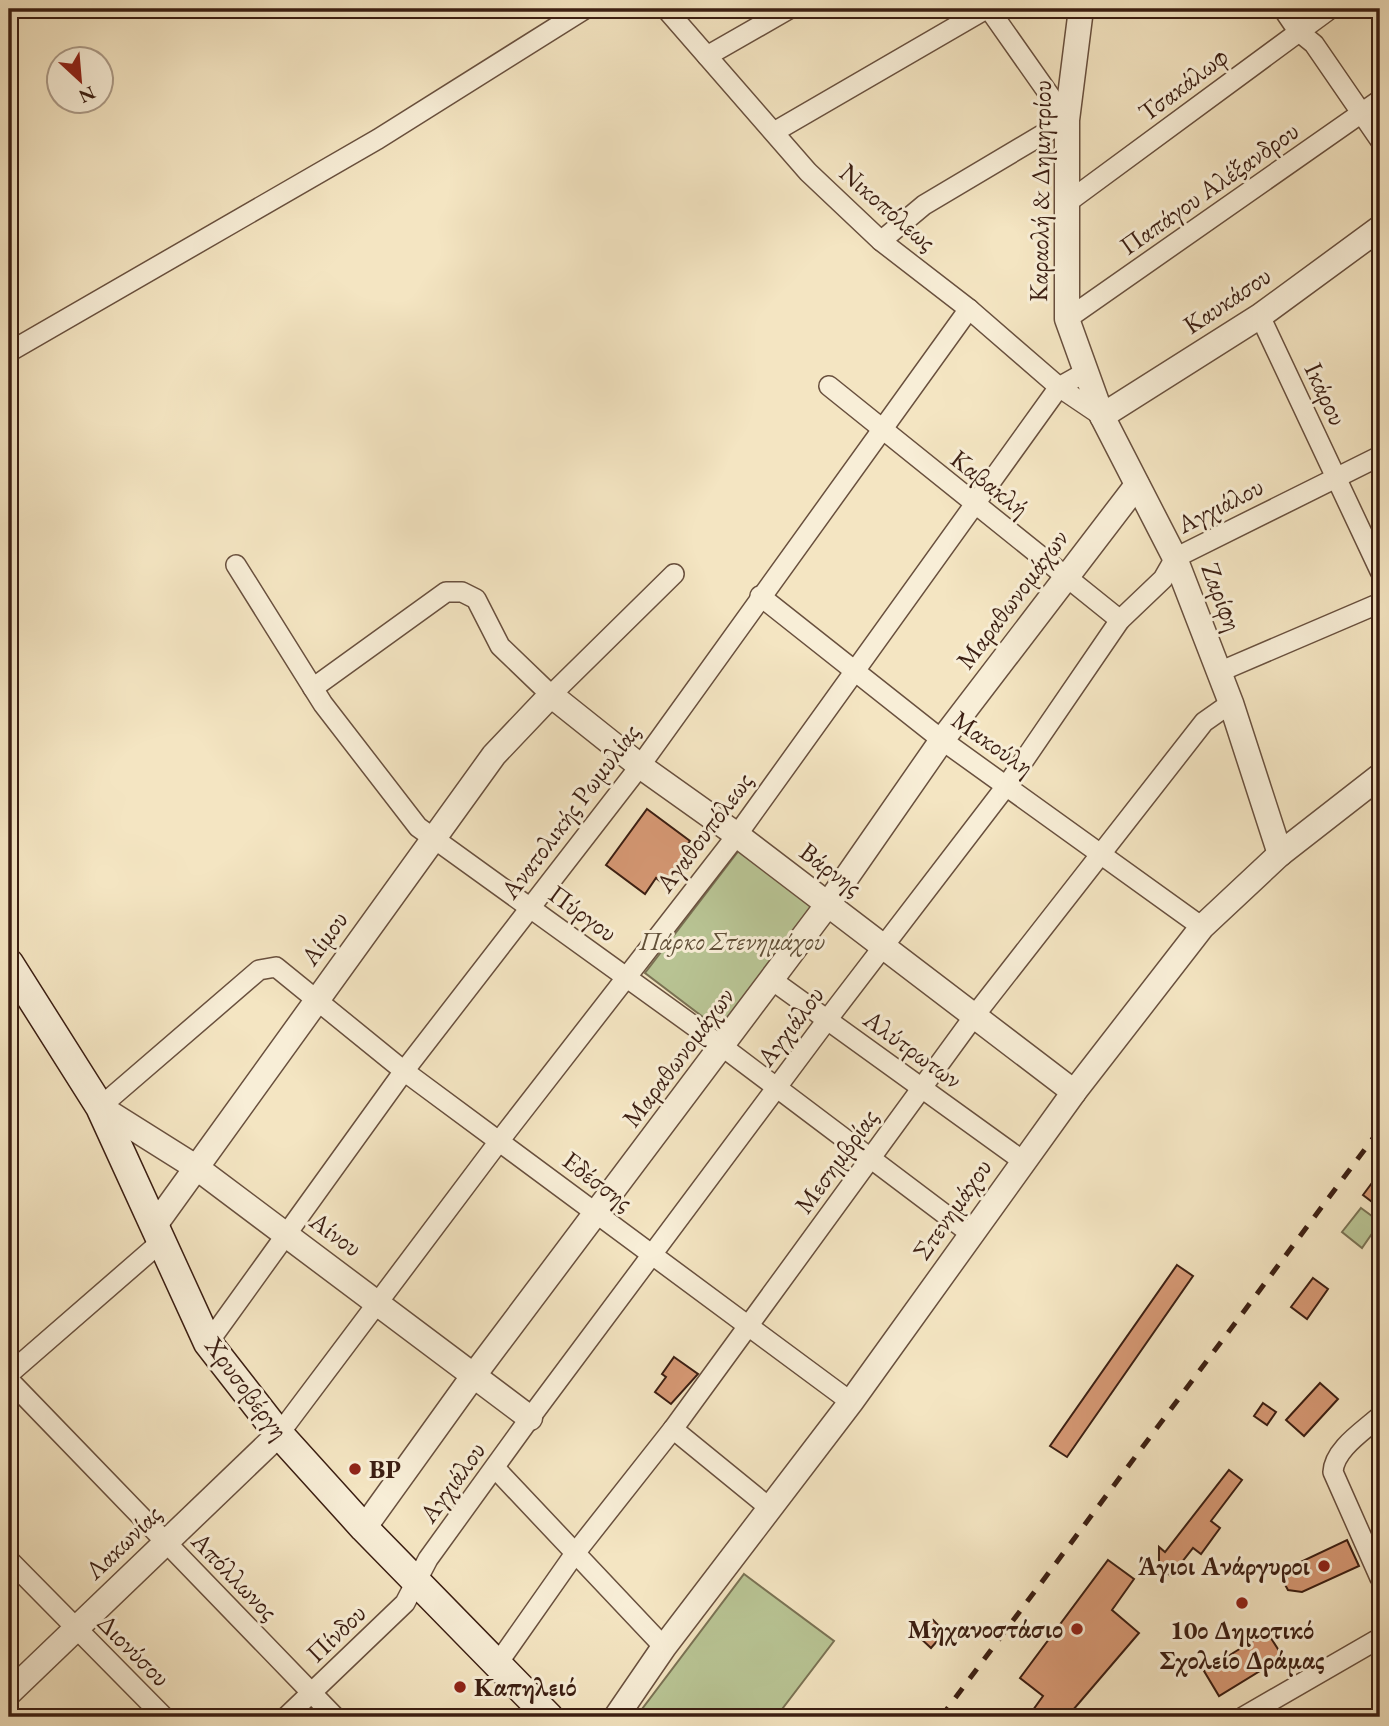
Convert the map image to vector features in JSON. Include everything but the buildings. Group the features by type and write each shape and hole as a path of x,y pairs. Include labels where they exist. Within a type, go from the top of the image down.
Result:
{"main road":[{"name":"Χρυσοβέργη","path":"9,963 100,1107 208,1342 279,1434 364,1528 549,1717"}],"street":[{"path":"9,352 378,138 585,9"},
{"name":"Νικοπόλεως","path":"666,9 807,172 881,241 970,309 1059,387 1102,416"},
{"path":"707,55 789,9"},
{"path":"774,132 988,9 1067,120 923,205 881,241"},
{"name":"Καραολή & Δημητρίου","path":"1081,9 1067,120 1067,319 1084,373"},
{"path":"1283,9 1298,32 1314,44 1380,140"},
{"name":"Τσακάλωφ","path":"1068,202 1330,9"},
{"name":"Παπάγου Αλέξανδρου","path":"1067,319 1380,100"},
{"name":"Καυκάσου","path":"1102,416 1260,316 1380,228"},
{"name":"Ανατολικής Ρωμυλίας","path":"208,1342 404,1071 640,766 760,596 970,309"},
{"name":"Ικάρου","path":"1260,316 1380,570"},
{"path":"1059,387 1084,373"},
{"name":"Ζαρίφη","path":"1084,373 1102,416 1175,558 1231,703 1280,853"},
{"name":"Καβακλή","path":"829,386 881,431 1120,620"},
{"name":"Αγαθουπόλεως","path":"279,1434 500,1140 737,835 1059,387"},
{"name":"Αγχιάλου","path":"416,1582 428,1559 530,1418 827,1020 1007,785 1120,620 1163,579 1175,558 1380,456"},
{"name":"Μαραθωνομάχων","path":"364,1528 474,1375 828,904 942,740 1137,485"},
{"name":"Πύργου","path":"236,565 313,688 418,827 628,977 971,1234"},
{"path":"313,688 446,592 462,592 476,599 500,646 551,695 674,574"},
{"name":"Μακούλη","path":"760,596 942,740 1202,927"},
{"path":"1219,672 1380,603"},
{"name":"Βάρνης","path":"551,695 640,766 737,835 1074,1092"},
{"name":"Αίμου","path":"159,1233 197,1168 432,838 494,755 551,695"},
{"name":"Μεσημβρίας","path":"498,1663 576,1552 673,1429 975,1015 1204,722 1231,703"},
{"name":"Στενημάχου","path":"615,1717 664,1647 851,1402 1074,1092 1202,927 1280,853 1380,776"},
{"name":"Εδέσσης","path":"100,1107 262,968 272,966 404,1071 749,1323 851,1402"},
{"name":"Αλύτρωτων","path":"772,980 1023,1161"},
{"name":"Αίνου","path":"100,1107 197,1168 379,1302 530,1418"},
{"path":"9,1374 159,1233"},
{"name":"Απόλλωνος","path":"9,1380 335,1717"},
{"path":"1380,1416 1335,1461 1335,1479 1372,1538 1380,1578"},
{"path":"673,1429 771,1509"},
{"name":"Λακωνίας","path":"9,1693 279,1434"},
{"path":"495,1468 664,1647"},
{"name":"Διονύσου","path":"9,1560 164,1717"},
{"name":"Πίνδου","path":"286,1717 400,1608 416,1582"},
{"path":"1243,1717 1266,1712 1380,1638"}],"green space":[{"name":"Πάρκο Στενημάχου","path":"740,849 819,909 724,1033 645,973"},
{"path":"1361,1208 1380,1222 1362,1248 1342,1232"},
{"path":"744,1574 834,1641 776,1717 636,1717"}],"railway":[{"path":"941,1717 1380,1129"}],"place":[{"name":"BP","path":"355,1469"},
{"name":"Άγιοι Ανάργυροι","path":"1324,1566"},
{"name":"10ο Δημοτικό Σχολείο Δράμας","path":"1242,1603"},
{"name":"Μηχανοστάσιο","path":"1077,1629"},
{"name":"Καπηλειό","path":"460,1687"}]}
